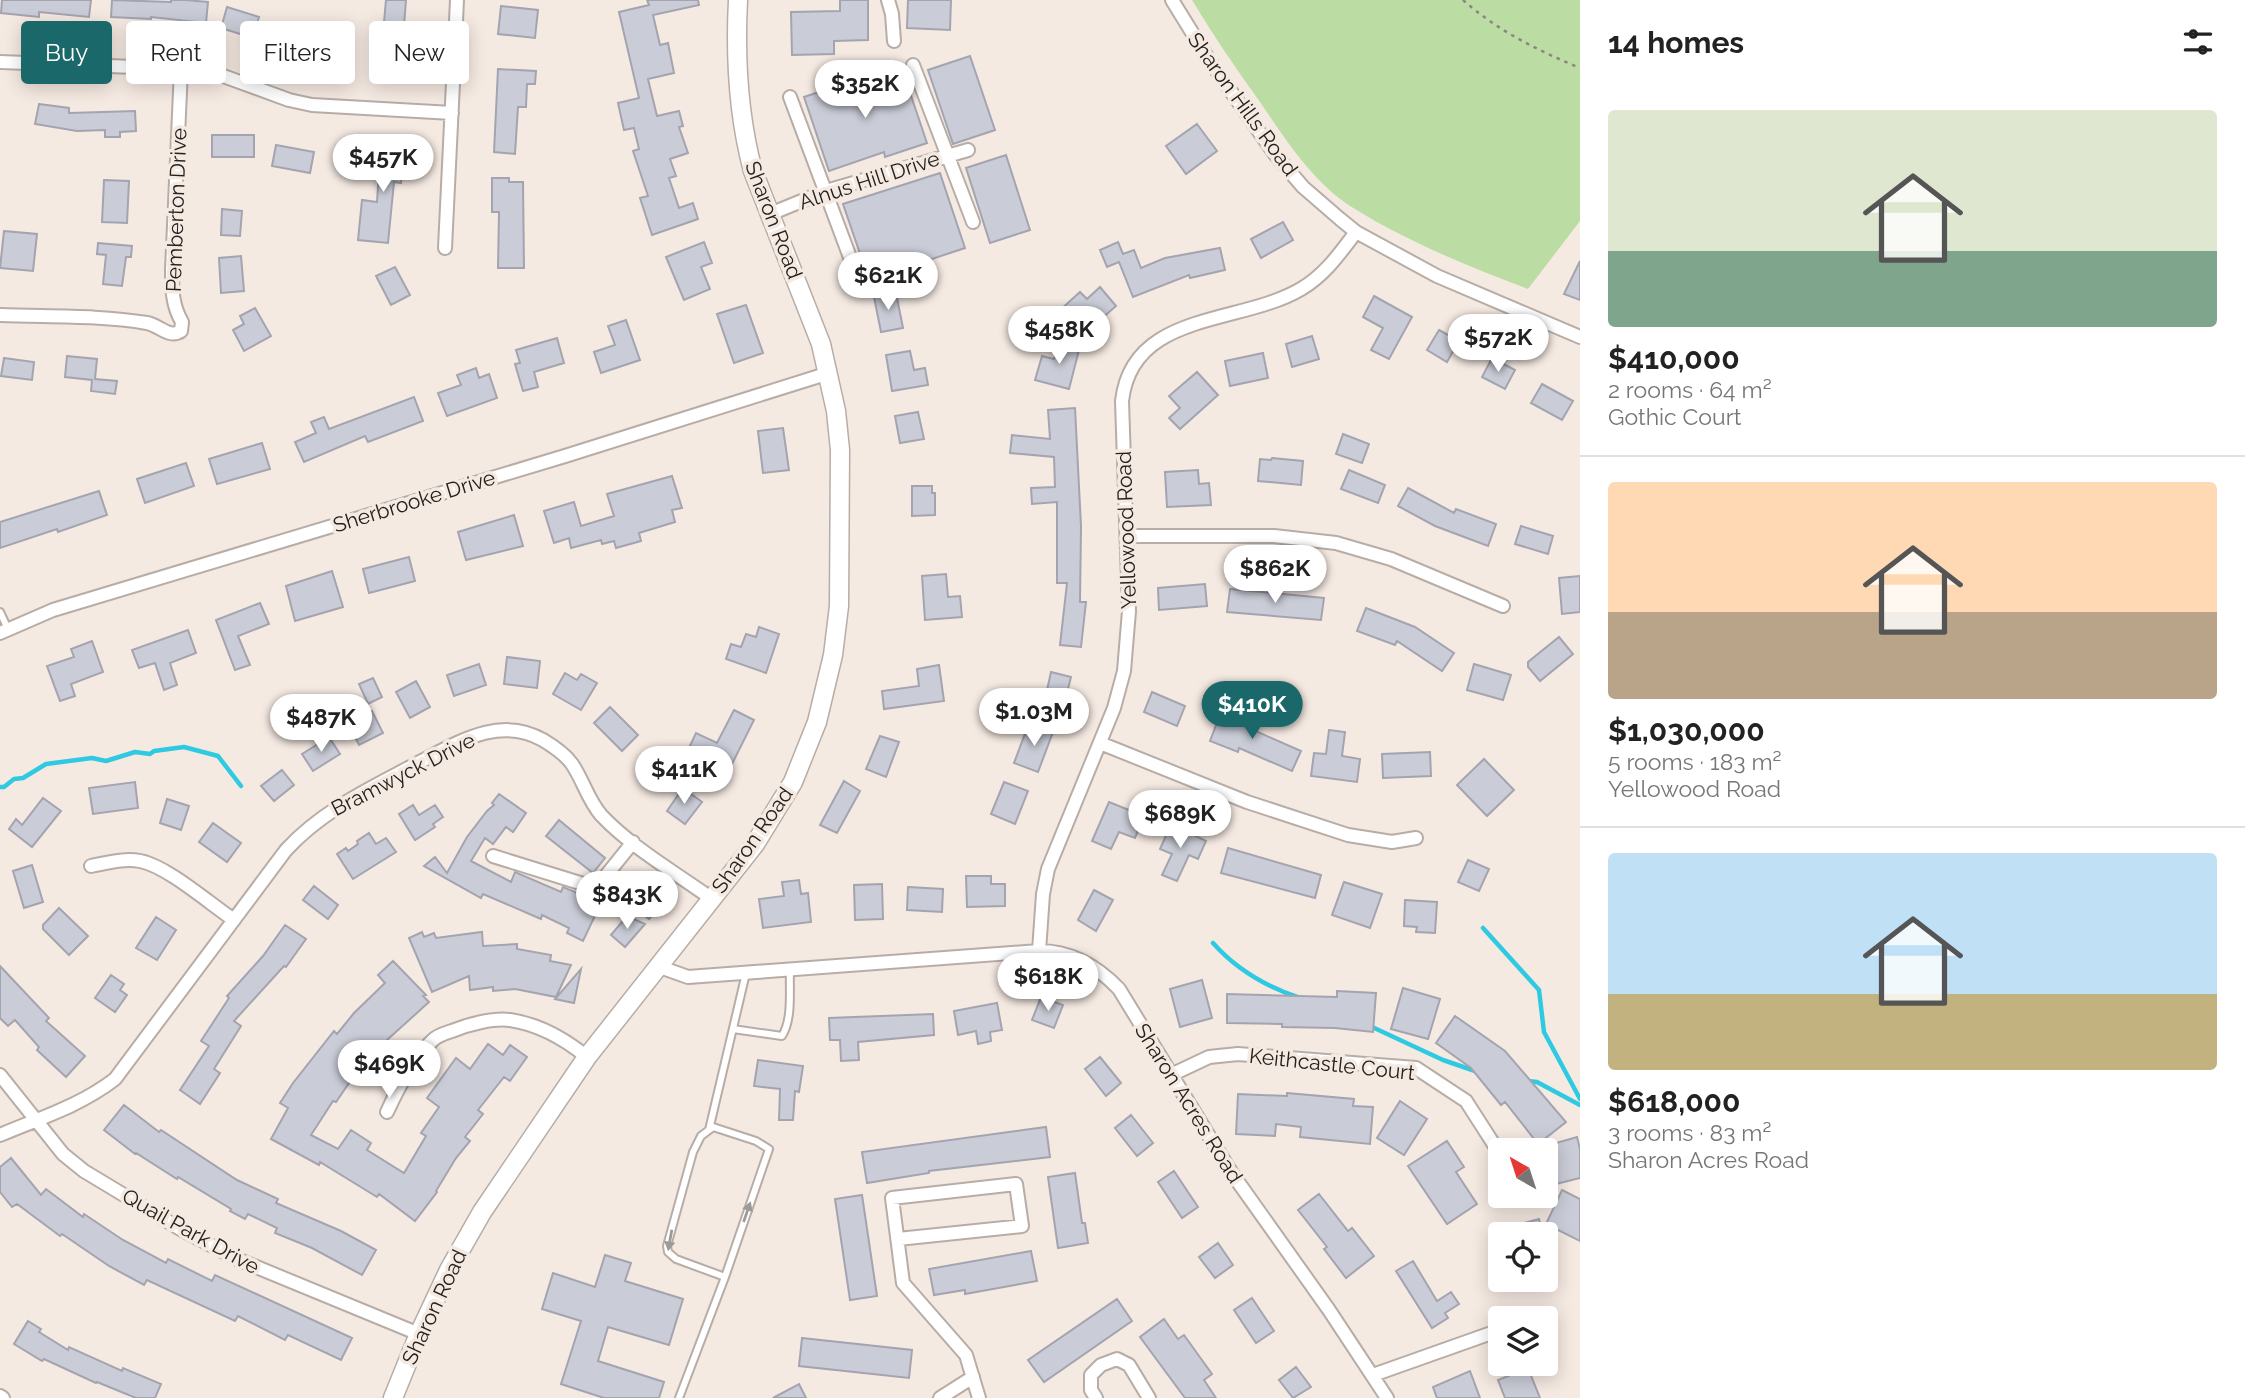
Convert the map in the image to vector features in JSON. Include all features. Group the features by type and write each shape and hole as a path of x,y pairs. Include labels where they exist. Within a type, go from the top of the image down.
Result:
{"main road":[{"name":"Sharon Road","path":"393,1398 449,1270 482,1212 587,1057 755,844 785,796 806,752 826,691 839,606 840,450 829,373 821,344 753,171 747,148 739,99 738,0"}],"street":[{"path":"445,248 457,0"},
{"path":"888,0 894,41"},
{"name":"Sharon Hills Road","path":"1172,0 1209,60 1274,153 1303,187 1356,232 1437,276 1580,337"},
{"path":"0,62 126,67"},
{"path":"913,65 973,222"},
{"path":"226,77 289,100 312,105 452,113"},
{"name":"Pemberton Drive","path":"0,315 130,321 155,324 169,334 181,331 182,322 175,310 173,299 172,270 180,84"},
{"path":"790,97 854,268"},
{"name":"Alnus Hill Drive","path":"770,214 826,191 968,150"},
{"name":"Yellowood Road","path":"1039,950 1043,894 1048,869 1114,708 1124,671 1128,637 1122,401 1127,377 1136,360 1158,339 1176,330 1274,302 1300,290 1329,267 1356,232"},
{"name":"Sherbrooke Drive","path":"4,631 52,610 565,456 829,373"},
{"path":"1127,536 1274,536 1336,543 1391,559 1503,606"},
{"name":"Bramwyck Drive","path":"0,1135 76,1105 115,1079 286,850 317,820 363,792 471,736 486,731 518,731 553,746 572,765 599,813 617,830 712,898"},
{"path":"1100,743 1247,802 1348,835 1392,842 1416,838"},
{"path":"494,856 596,888 634,842"},
{"path":"91,866 123,860 141,861 157,866 234,920"},
{"name":"Sharon Acres Road","path":"660,967 688,977 1039,950 1067,954 1096,968 1119,989 1231,1172 1387,1398"},
{"path":"387,1112 395,1093 434,1038 465,1026 510,1020 544,1031 573,1045 587,1057"},
{"name":"Keithcastle Court","path":"1173,1074 1209,1057 1238,1054 1416,1068 1466,1101 1490,1138"},
{"name":"Quail Park Drive","path":"0,1075 72,1162 182,1230 273,1275 419,1334"},
{"path":"898,1239 1022,1226 1016,1184 892,1198 903,1283 966,1355 979,1398"},
{"path":"1373,1375 1488,1334"},
{"path":"1096,1398 1091,1390 1091,1375 1101,1365 1117,1359 1129,1365 1149,1398"},
{"path":"940,1398 973,1377"}],"lane":[{"path":"0,612 4,631"},
{"path":"733,1029 782,1036 789,1013 790,970"},
{"path":"709,1130 746,973"},
{"path":"679,1398 725,1277 769,1149 756,1140 713,1127 701,1136 693,1152 667,1246 668,1252 676,1259 725,1277"}],"path":[{"path":"1463,0 1503,31 1545,54 1580,68"}],"green space":[{"path":"1192,0 1580,0 1580,221 1528,289 1437,252 1371,219 1336,196 1311,172 1233,64"}],"building":[{"path":"2,0 91,0 89,17 39,12 39,17 1,13"},
{"path":"112,0 208,2 206,21 111,17"},
{"path":"386,0 406,0 404,21 384,21"},
{"path":"647,0 698,0 699,5 653,15 660,45 668,43 674,73 648,79 657,116 679,111 683,126 679,127 688,153 670,159 676,176 669,178 679,208 693,203 698,219 652,235 640,198 648,196 633,151 639,149 634,128 624,130 618,103 639,98 619,12 649,5"},
{"path":"840,0 868,0 868,40 834,41 834,54 792,55 791,12 840,11"},
{"path":"908,0 951,0 950,30 907,28"},
{"path":"501,6 538,10 535,38 498,34"},
{"path":"227,7 259,17 258,21 240,21 240,34 226,30 226,21 223,21"},
{"path":"970,56 995,130 953,144 928,70"},
{"path":"498,69 536,71 535,84 527,84 526,107 518,107 515,154 494,152"},
{"path":"902,69 927,143 885,157 884,152 829,171 804,97 846,83 847,87"},
{"path":"39,104 69,108 69,113 135,111 136,131 120,132 120,137 105,137 105,130 77,131 35,124"},
{"path":"1197,124 1217,151 1186,174 1166,146"},
{"path":"212,135 254,135 254,157 212,157"},
{"path":"381,138 404,139 401,183 394,182 388,243 358,240 362,200 377,202"},
{"path":"276,145 314,152 310,173 272,166"},
{"path":"1006,155 1030,230 990,243 966,168"},
{"path":"940,173 965,248 868,277 843,204"},
{"path":"492,178 509,178 509,182 523,182 524,268 498,268 499,212 492,212"},
{"path":"104,180 129,181 127,223 102,222"},
{"path":"222,209 242,211 240,236 221,235"},
{"path":"1283,222 1293,240 1261,258 1251,239"},
{"path":"4,231 37,234 33,271 0,268"},
{"path":"704,242 712,263 701,267 710,289 684,300 666,257"},
{"path":"1118,242 1123,254 1134,250 1141,268 1165,258 1220,248 1225,270 1190,278 1189,275 1133,297 1119,262 1107,267 1100,250"},
{"path":"98,243 132,246 131,257 126,257 122,286 103,284 106,255 97,254"},
{"path":"241,256 244,291 221,293 219,258"},
{"path":"1580,261 1580,300 1564,294"},
{"path":"395,267 410,295 391,305 376,276"},
{"path":"1100,287 1116,306 1082,336 1059,311 1080,292 1087,299"},
{"path":"896,293 903,328 881,332 874,297"},
{"path":"1374,296 1412,317 1389,359 1371,350 1383,328 1363,317"},
{"path":"746,305 763,353 734,363 717,314"},
{"path":"255,308 271,336 244,351 233,330 244,324 240,316"},
{"path":"626,320 640,360 601,373 594,352 615,345 608,326"},
{"path":"1439,330 1459,341 1447,362 1427,350"},
{"path":"1312,336 1319,359 1292,367 1286,344"},
{"path":"557,338 564,363 534,372 538,387 523,391 515,364 520,363 516,350"},
{"path":"1060,340 1080,346 1069,389 1035,380 1042,356 1054,359"},
{"path":"910,351 914,370 925,368 928,385 892,391 886,355"},
{"path":"1263,353 1268,378 1230,386 1225,361"},
{"path":"67,356 97,359 95,379 117,381 115,394 91,391 92,380 65,377"},
{"path":"4,358 34,362 32,380 1,376"},
{"path":"1492,358 1515,370 1505,389 1482,377"},
{"path":"476,368 479,378 489,374 497,398 447,416 438,393 461,385 457,375"},
{"path":"1197,372 1218,395 1180,429 1169,418 1180,408 1169,396"},
{"path":"1542,384 1573,401 1562,420 1531,403"},
{"path":"414,397 423,421 368,442 365,436 304,462 295,442 316,433 311,422 324,417 329,429"},
{"path":"1075,408 1081,526 1080,602 1086,602 1081,647 1060,645 1067,583 1057,583 1057,502 1032,504 1031,488 1055,487 1054,457 1010,453 1012,435 1050,439 1048,410"},
{"path":"918,412 924,439 900,443 895,416"},
{"path":"783,428 789,470 763,473 758,431"},
{"path":"1343,434 1369,444 1362,463 1336,454"},
{"path":"262,443 270,469 217,484 209,459"},
{"path":"1260,459 1303,461 1301,485 1258,481"},
{"path":"186,463 194,486 145,503 137,479"},
{"path":"1198,470 1199,484 1209,483 1211,505 1167,507 1165,472"},
{"path":"1349,470 1385,485 1378,503 1341,489"},
{"path":"672,476 682,508 672,510 675,522 639,533 641,541 616,548 614,541 602,544 601,540 571,548 569,538 554,543 544,511 574,502 581,526 614,516 607,494"},
{"path":"912,486 932,486 932,493 935,493 935,515 912,516"},
{"path":"1408,488 1454,513 1456,509 1496,524 1488,546 1435,526 1398,506"},
{"path":"99,491 107,515 0,548 0,522"},
{"path":"514,515 523,546 466,560 458,532"},
{"path":"1521,526 1553,536 1548,554 1515,544"},
{"path":"409,557 415,581 369,593 363,569"},
{"path":"332,571 343,607 295,621 286,586"},
{"path":"946,574 948,597 960,596 962,617 925,620 922,576"},
{"path":"1580,576 1580,612 1562,614 1559,578"},
{"path":"1205,584 1207,606 1159,610 1158,588"},
{"path":"1230,589 1324,598 1321,620 1227,612"},
{"path":"260,603 269,624 238,636 250,665 235,670 216,620"},
{"path":"1366,608 1415,627 1454,653 1442,671 1397,641 1395,645 1357,631"},
{"path":"759,627 779,634 766,673 726,659 731,644 741,647 746,634 756,637"},
{"path":"188,630 196,653 170,663 177,685 164,690 155,663 139,668 132,650"},
{"path":"1559,637 1573,654 1540,681 1528,667 1528,662"},
{"path":"92,641 103,672 71,684 75,696 60,701 47,666 74,657 71,649"},
{"path":"507,657 540,661 537,688 504,684"},
{"path":"479,664 486,685 454,696 447,675"},
{"path":"1474,664 1511,675 1503,700 1467,690"},
{"path":"939,665 944,701 884,709 882,691 919,686 917,669"},
{"path":"1051,672 1071,677 1062,713 1043,708"},
{"path":"565,673 577,680 581,674 597,683 581,710 553,694"},
{"path":"373,678 382,697 368,704 359,684"},
{"path":"416,681 430,707 410,718 396,692"},
{"path":"1152,692 1185,706 1177,726 1144,712"},
{"path":"610,707 638,735 622,751 594,723"},
{"path":"1223,707 1238,713 1235,722 1301,751 1292,771 1239,748 1238,752 1210,741"},
{"path":"734,710 754,720 729,770 688,750 696,733 717,743"},
{"path":"372,711 383,733 359,745 348,723"},
{"path":"1029,723 1053,732 1038,772 1014,763"},
{"path":"1329,730 1345,732 1342,756 1360,759 1357,782 1311,776 1314,753 1326,754"},
{"path":"880,736 899,742 886,777 866,769"},
{"path":"329,737 340,754 313,771 302,754"},
{"path":"1430,752 1431,776 1383,778 1382,754"},
{"path":"1484,759 1514,790 1487,816 1457,785"},
{"path":"282,770 294,785 274,801 261,786"},
{"path":"844,781 860,791 837,833 820,825"},
{"path":"135,782 138,808 93,814 89,788"},
{"path":"1004,782 1028,791 1015,824 991,814"},
{"path":"683,788 702,802 685,824 667,811"},
{"path":"499,794 526,813 513,832 506,827 493,844 485,838 471,861 511,882 515,872 561,892 563,887 601,903 583,941 567,933 569,928 542,915 541,919 483,894 481,898 424,866 435,857 447,873 467,837 494,805 492,803"},
{"path":"43,798 61,811 32,847 9,829 16,819 22,825"},
{"path":"167,799 189,806 181,830 160,823"},
{"path":"1109,802 1144,816 1135,838 1119,832 1111,849 1092,841"},
{"path":"413,805 419,815 435,805 443,817 433,824 435,827 415,840 399,814"},
{"path":"559,820 605,858 593,873 546,836"},
{"path":"213,823 241,843 227,862 199,842"},
{"path":"1171,824 1206,841 1198,859 1189,855 1177,881 1162,875 1172,854 1160,849"},
{"path":"369,833 376,844 386,838 396,852 353,879 337,854 346,848 348,851"},
{"path":"1228,848 1321,875 1315,898 1221,873"},
{"path":"1468,860 1489,869 1479,891 1458,882"},
{"path":"32,865 43,902 24,908 13,871"},
{"path":"966,876 991,876 991,884 1005,884 1005,906 967,907"},
{"path":"639,878 665,901 649,919 622,897"},
{"path":"799,880 801,894 808,893 811,922 763,928 759,899 784,896 782,882"},
{"path":"1344,882 1382,894 1370,928 1332,915"},
{"path":"882,884 883,919 855,920 854,885"},
{"path":"314,886 338,905 328,919 303,900"},
{"path":"908,887 943,889 942,912 907,910"},
{"path":"1094,890 1113,900 1096,931 1078,920"},
{"path":"1405,900 1437,902 1435,933 1416,932 1417,927 1404,926"},
{"path":"59,908 88,936 69,955 43,929 43,925"},
{"path":"627,916 645,924 625,947 611,935"},
{"path":"156,917 176,930 157,960 136,948"},
{"path":"285,925 306,939 286,967 284,966 234,1021 241,1026 214,1069 220,1073 200,1104 180,1090 209,1046 201,1041 229,998 227,996 263,956"},
{"path":"422,932 424,937 434,933 436,938 482,932 483,946 517,944 517,949 551,955 550,961 571,965 556,997 515,989 493,991 493,987 470,990 469,976 432,992 409,938"},
{"path":"393,961 426,995 423,996 429,1002 387,1040 372,1059 375,1061 365,1075 358,1070 311,1135 338,1149 351,1130 371,1143 367,1150 404,1173 426,1136 421,1133 439,1107 427,1098 456,1058 470,1069 488,1044 503,1055 510,1045 527,1057 510,1081 504,1077 478,1110 483,1114 465,1137 470,1141 415,1221 379,1194 377,1197 320,1162 319,1165 271,1139 288,1108 280,1103 293,1083 334,1031 337,1034 385,983 378,975"},
{"path":"0,966 49,1018 46,1021 85,1056 66,1077 37,1050 39,1047 15,1020 8,1026 0,1018"},
{"path":"581,969 574,1003 555,999"},
{"path":"111,975 124,984 120,990 127,995 115,1012 95,998"},
{"path":"1202,980 1212,1018 1180,1027 1170,989"},
{"path":"1403,988 1440,999 1428,1039 1391,1029"},
{"path":"1337,991 1376,993 1373,1032 1282,1027 1282,1024 1227,1023 1227,994 1337,997"},
{"path":"1041,997 1063,1005 1054,1028 1032,1020"},
{"path":"997,1003 1002,1030 990,1032 991,1041 978,1044 976,1031 958,1035 954,1011"},
{"path":"933,1014 934,1035 858,1042 859,1060 841,1061 840,1040 830,1040 829,1018"},
{"path":"1455,1016 1505,1051 1566,1122 1546,1138 1533,1138 1505,1102 1501,1105 1471,1068 1436,1043"},
{"path":"1100,1057 1121,1083 1106,1096 1085,1069"},
{"path":"758,1060 803,1066 799,1092 795,1091 793,1120 779,1120 780,1089 754,1086"},
{"path":"1287,1093 1354,1099 1353,1106 1373,1107 1370,1144 1300,1137 1301,1127 1276,1124 1275,1136 1236,1134 1238,1094 1287,1096"},
{"path":"1400,1101 1427,1119 1404,1155 1377,1138"},
{"path":"124,1105 159,1132 161,1130 237,1180 278,1199 276,1203 341,1231 376,1250 362,1275 312,1248 275,1233 277,1228 248,1214 245,1219 135,1154 104,1130"},
{"path":"1131,1115 1153,1143 1137,1156 1115,1128"},
{"path":"1046,1127 1050,1157 929,1171 867,1183 862,1152"},
{"path":"1577,1137 1580,1149 1580,1178 1558,1184 1558,1143"},
{"path":"1447,1141 1464,1167 1456,1172 1477,1204 1447,1224 1408,1166"},
{"path":"11,1158 41,1195 46,1189 83,1217 84,1214 123,1240 166,1263 168,1259 212,1281 215,1275 352,1338 341,1360 288,1335 285,1340 238,1316 235,1321 147,1280 144,1285 109,1266 62,1234 60,1236 17,1204 12,1207 0,1192 0,1167"},
{"path":"1174,1171 1198,1207 1182,1218 1158,1182"},
{"path":"1075,1173 1082,1223 1085,1223 1088,1243 1058,1248 1048,1177"},
{"path":"1562,1190 1580,1199 1580,1241 1558,1230 1558,1222 1547,1222 1554,1208 1558,1208"},
{"path":"1319,1194 1348,1231 1352,1228 1374,1256 1346,1278 1324,1249 1327,1247 1298,1210"},
{"path":"862,1195 877,1296 850,1300 835,1199"},
{"path":"1218,1243 1233,1265 1215,1278 1199,1257"},
{"path":"1031,1251 1037,1281 965,1294 965,1290 934,1295 929,1269"},
{"path":"605,1255 631,1263 625,1281 683,1299 669,1345 608,1327 598,1361 664,1382 659,1398 604,1398 561,1384 581,1321 542,1309 553,1273 595,1287"},
{"path":"1413,1261 1437,1301 1451,1292 1459,1304 1445,1313 1448,1318 1432,1328 1396,1271"},
{"path":"1252,1298 1274,1331 1256,1343 1234,1310"},
{"path":"1117,1299 1132,1321 1044,1382 1028,1360"},
{"path":"1164,1319 1178,1339 1184,1335 1212,1374 1204,1380 1216,1398 1185,1398 1140,1337"},
{"path":"28,1321 41,1329 39,1332 68,1350 69,1347 122,1371 123,1368 161,1384 155,1398 136,1398 44,1359 42,1361 14,1344"},
{"path":"802,1338 912,1350 909,1378 799,1366"},
{"path":"1296,1367 1311,1387 1293,1398 1279,1380"},
{"path":"1470,1371 1480,1398 1437,1398 1433,1387"},
{"path":"1508,1376 1531,1376 1540,1398 1505,1398 1498,1380"},
{"path":"799,1384 806,1398 773,1398"}],"waterway":[{"path":"0,787 14,779 23,778 46,764 92,758 106,761 135,752 150,754 154,751 184,747 218,756 241,786"},
{"path":"1483,928 1539,990 1544,1032 1580,1099"},
{"path":"1213,943 1253,976 1300,998"},
{"path":"1370,1026 1443,1060 1478,1072"},
{"path":"1528,1081 1537,1082 1580,1105"}]}
